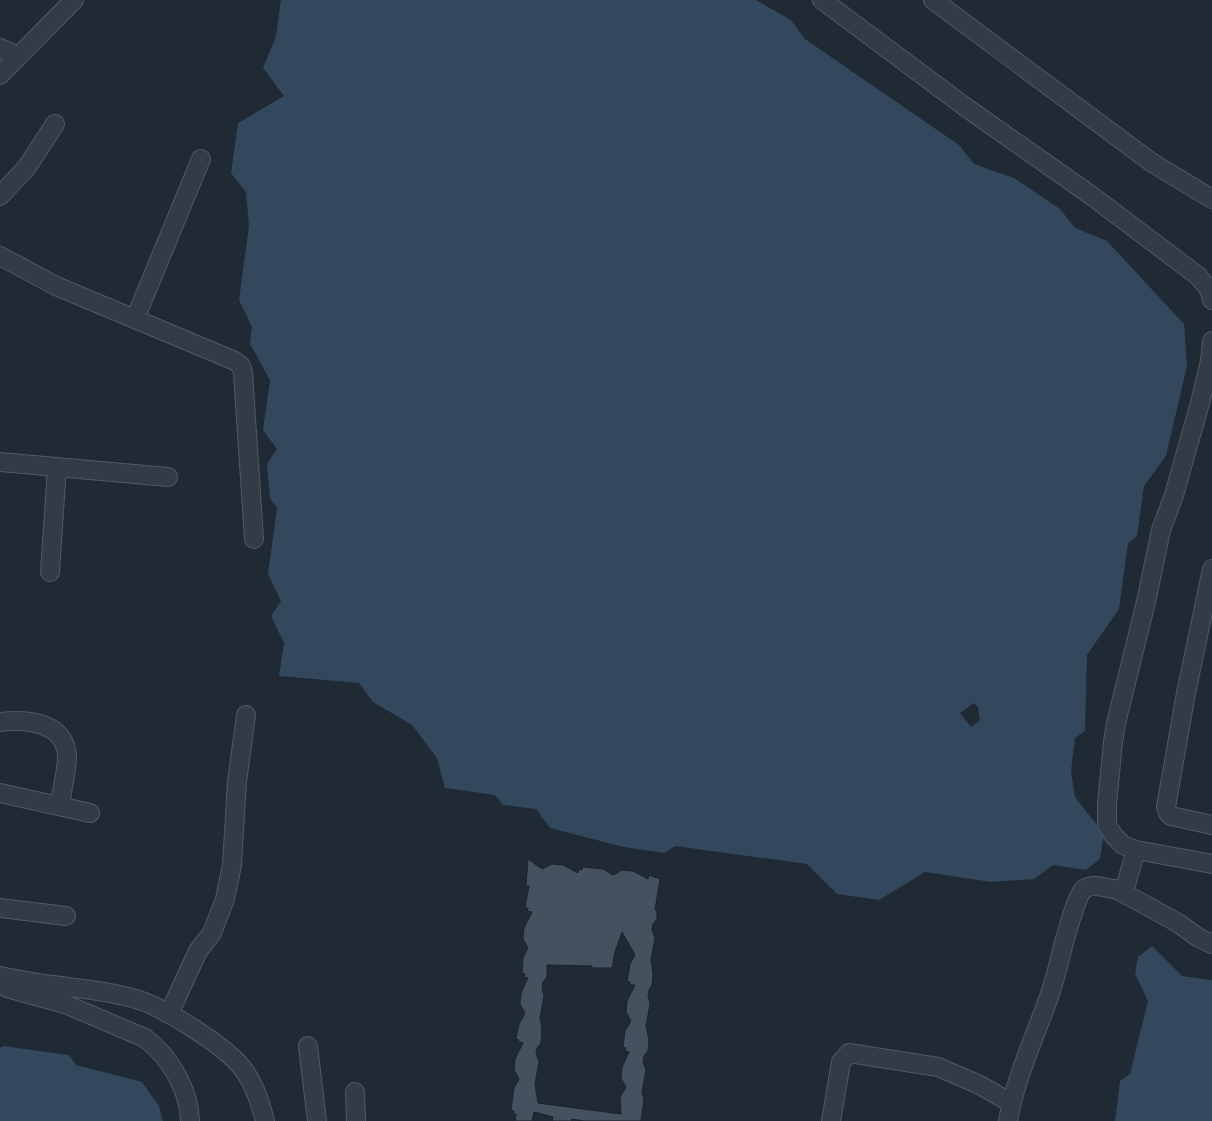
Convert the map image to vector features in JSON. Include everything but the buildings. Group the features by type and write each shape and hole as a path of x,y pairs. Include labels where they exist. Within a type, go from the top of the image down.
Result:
{"street":[{"path":"0,74 74,0"},
{"path":"822,0 964,106 1092,196 1184,265 1198,276 1209,289 1212,300"},
{"path":"934,0 1152,162 1212,199"},
{"path":"0,48 18,56"},
{"path":"0,196 27,167 55,124"},
{"path":"135,319 201,159"},
{"path":"0,256 56,286 236,361 241,366 254,539"},
{"path":"1212,341 1210,361 1200,403 1162,530 1113,742 1107,804 1107,825 1123,845 1136,850 1212,864"},
{"path":"0,462 168,477"},
{"path":"50,572 57,467"},
{"path":"1212,569 1186,693 1166,807 1168,813 1172,816 1212,825"},
{"path":"169,1014 198,951 212,933 225,899 232,865 237,782 246,715"},
{"path":"0,722 36,722 52,728 63,742 67,758 60,805"},
{"path":"0,793 90,813"},
{"path":"1118,890 1126,885 1136,850"},
{"path":"1008,1121 1011,1103 1047,1004 1073,912 1084,889 1092,886 1118,890 1212,944"},
{"path":"0,908 66,916"},
{"path":"0,976 101,991 139,1000 169,1014 211,1041 239,1064 257,1093 265,1121"},
{"path":"0,986 64,1004 145,1038 155,1045 181,1083 186,1095 190,1121"},
{"path":"308,1046 317,1121"},
{"path":"831,1121 841,1062 849,1053 938,1067 980,1085 1011,1103"},
{"path":"355,1092 356,1121"}],"water":[{"path":"281,0 756,0 791,20 805,39 959,145 974,164 1014,178 1060,209 1075,228 1107,241 1184,324 1187,366 1166,456 1144,486 1137,536 1128,543 1119,609 1087,655 1085,731 1075,738 1071,771 1075,797 1104,834 1100,859 1086,870 1053,865 1034,879 991,882 925,872 879,900 837,894 807,864 675,846 665,853 624,847 550,828 536,809 503,805 495,795 445,788 437,758 412,725 373,702 359,683 279,676 284,643 271,616 281,601 268,574 277,508 270,498 267,464 277,449 263,430 270,380 250,344 252,327 239,300 249,226 246,192 231,173 238,123 284,96 263,68 276,36","holes":["974,703 978,707 980,720 971,727 960,713"]},
{"path":"1152,946 1182,976 1212,980 1212,1121 1115,1121 1120,1081 1130,1074 1148,1001 1135,974 1138,957"},
{"path":"3,1046 69,1055 76,1065 142,1082 159,1106 163,1121 0,1121 0,1048"}]}
